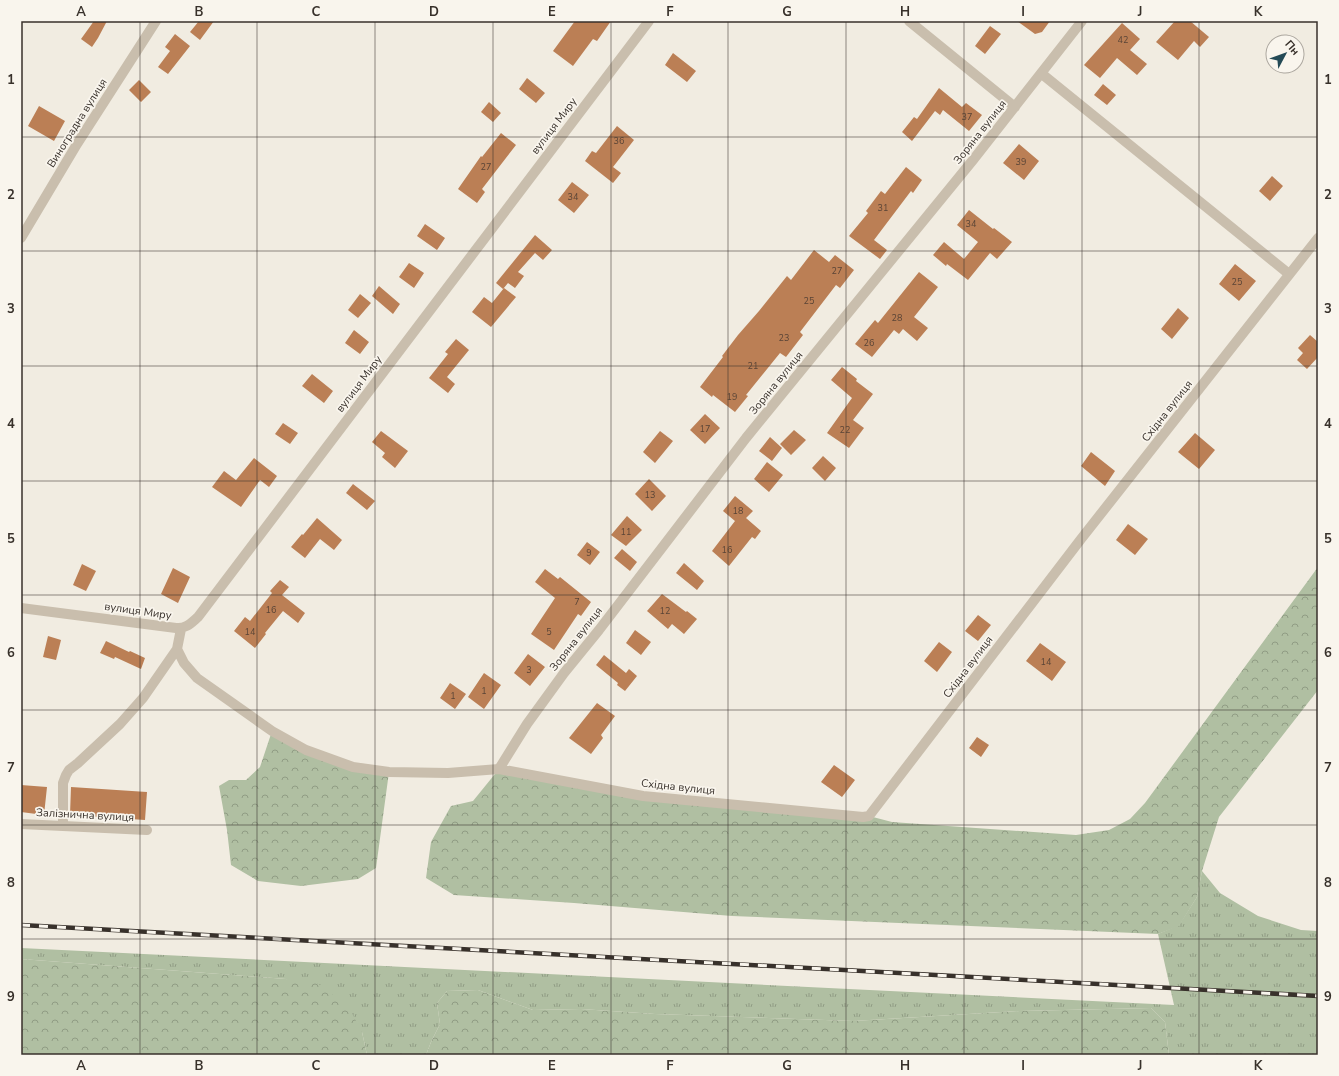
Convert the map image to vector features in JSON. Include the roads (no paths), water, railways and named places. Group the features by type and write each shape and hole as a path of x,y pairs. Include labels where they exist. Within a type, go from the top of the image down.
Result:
{"street":[{"name":"Виноградна вулиця","path":"21,238 77,144 156,21"},
{"name":"вулиця Миру","path":"21,608 181,629 189,625 198,617 649,21"},
{"path":"909,21 1015,107"},
{"name":"Зоряна вулиця","path":"499,769 527,724 564,673 604,624 741,444 1042,74 1082,21"},
{"path":"1042,74 1289,274"},
{"name":"Східна вулиця","path":"499,769 643,796 855,817 869,816 1080,539 1318,238"},
{"path":"64,826 63,783 66,774 120,724 143,698 177,649 181,629"},
{"path":"177,649 184,663 197,678 272,732 306,750 353,768 389,772 448,773 499,769"},
{"name":"Залізнична вулиця","path":"21,824 147,830"}],"railway":[{"path":"21,925 1318,996"}]}
